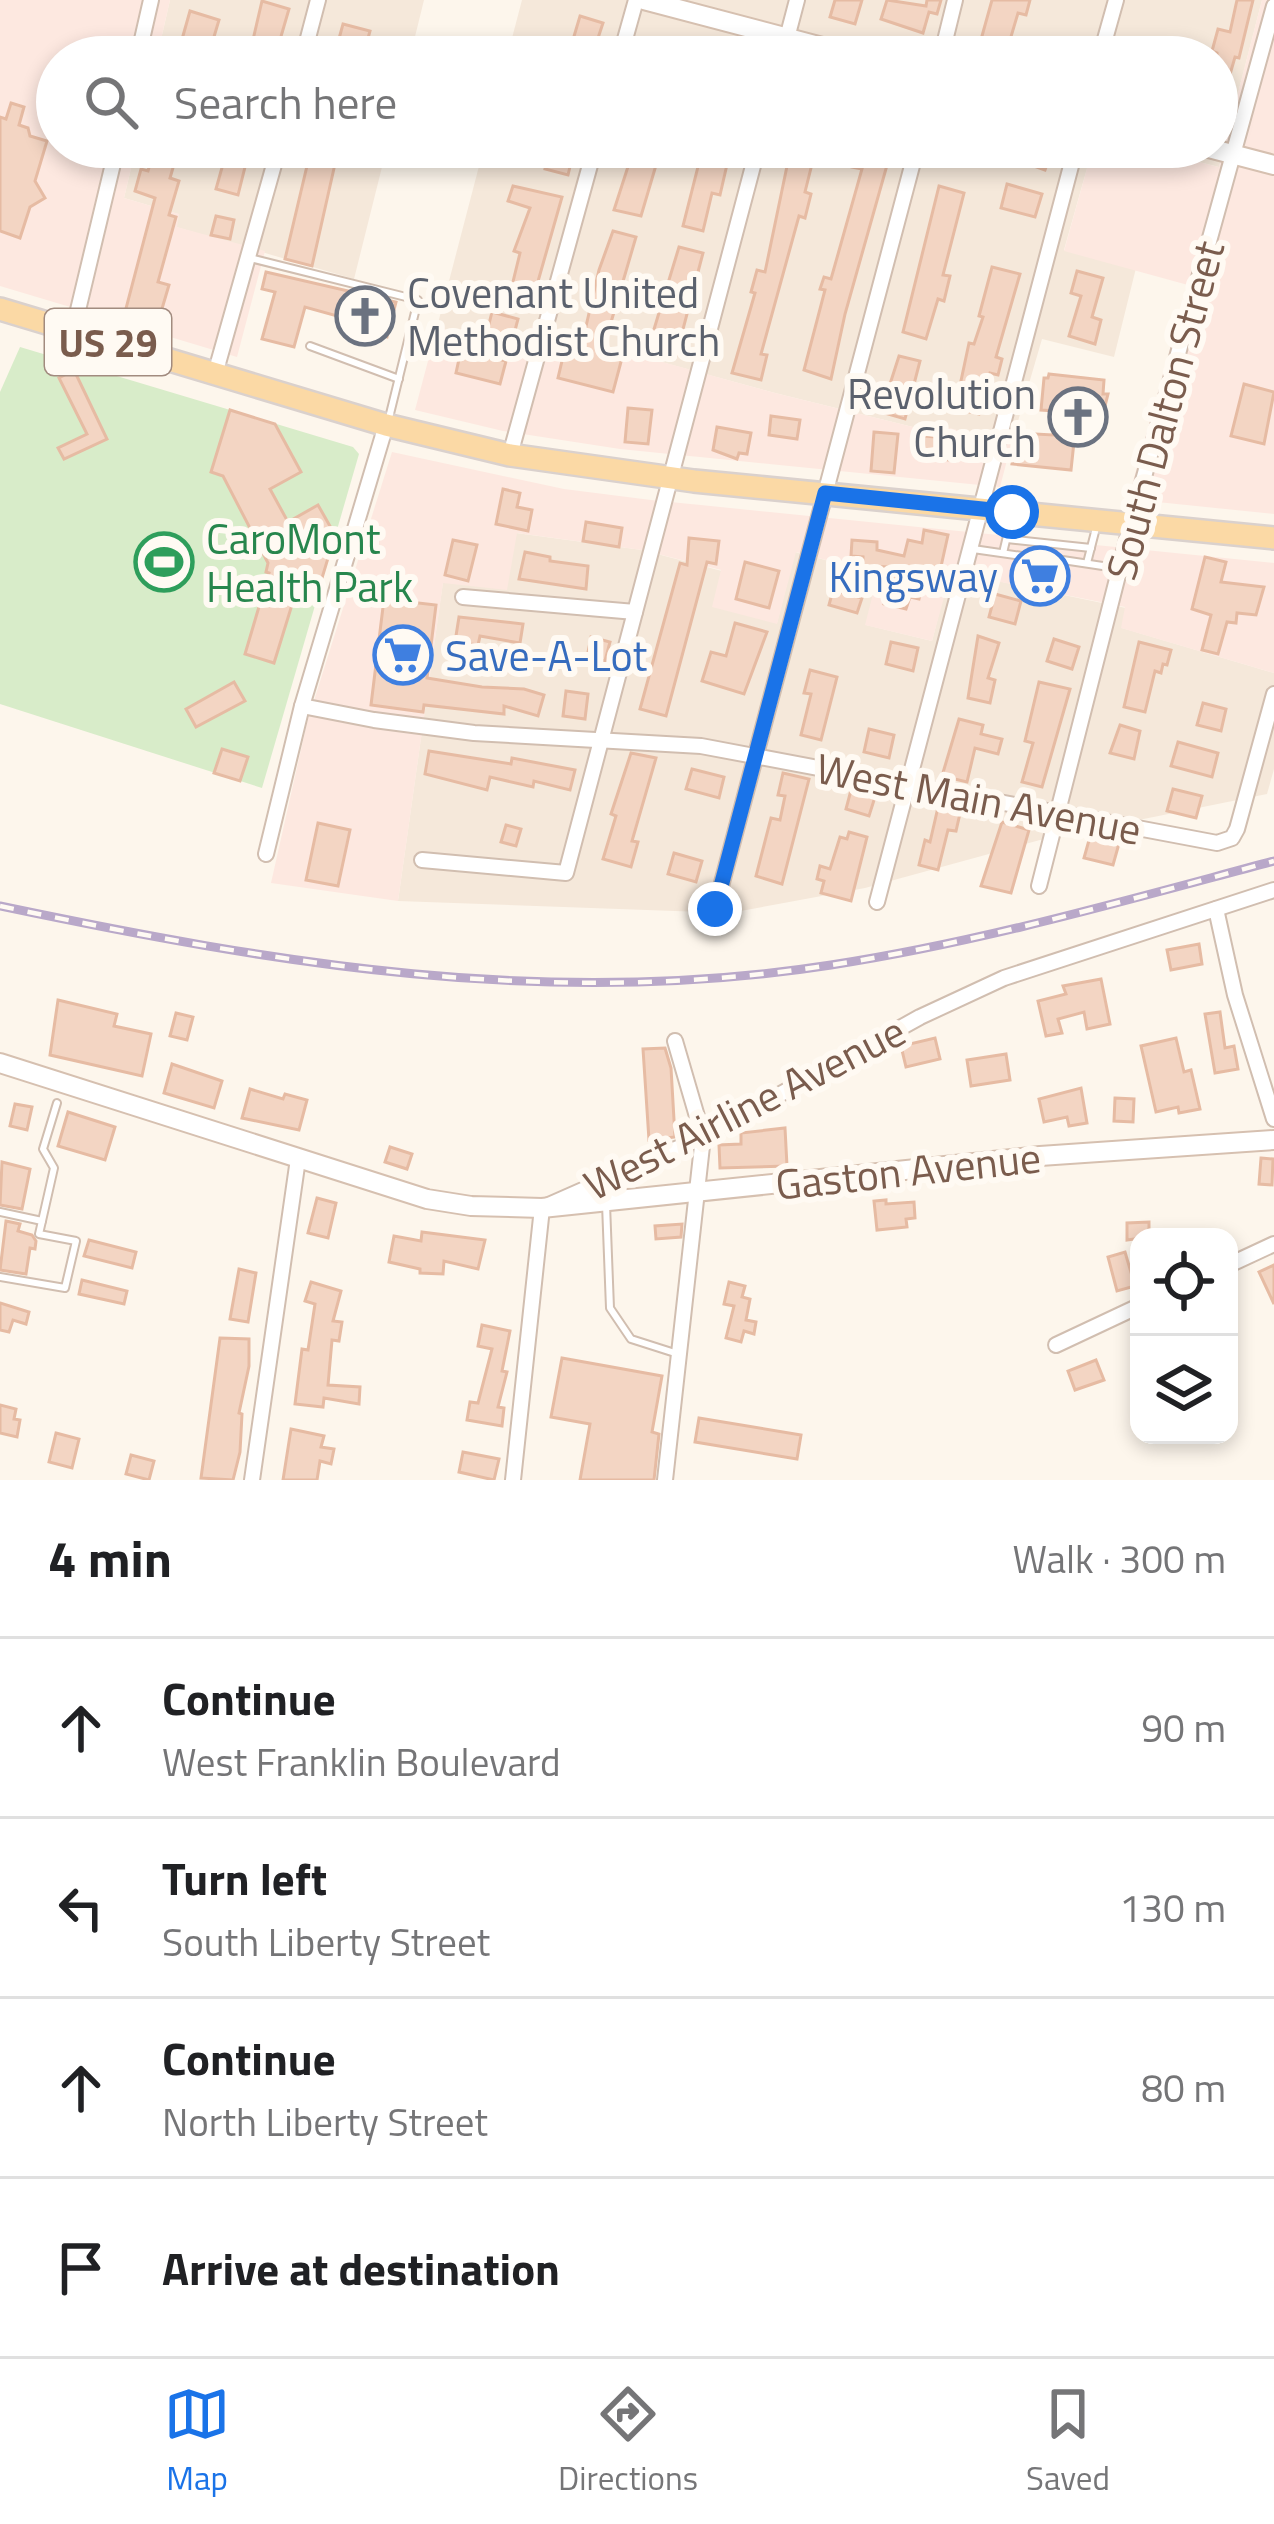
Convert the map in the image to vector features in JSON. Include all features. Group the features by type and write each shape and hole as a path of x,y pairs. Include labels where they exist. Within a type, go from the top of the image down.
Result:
{"main road":[{"path":"640,0 750,36"},
{"path":"1238,156 1274,165"},
{"name":"US 29","path":"2,317 73,331 386,425 510,455 670,478 1274,538"},
{"name":"West Airline Avenue","path":"0,1063 449,1204 542,1208"},
{"name":"Gaston Avenue","path":"542,1208 604,1191 697,1192 1040,1156 1274,1140"}],"street":[{"path":"143,36 151,0"},
{"path":"309,36 318,0"},
{"path":"627,36 640,0"},
{"path":"787,36 797,0"},
{"path":"947,36 956,0"},
{"path":"1106,36 1116,0"},
{"name":"South Dalton Street","path":"1238,144 1274,7"},
{"path":"73,331 111,168"},
{"path":"215,374 272,168"},
{"path":"510,455 590,168"},
{"path":"422,860 566,873 752,168"},
{"path":"715,909 911,168"},
{"path":"877,902 1070,168"},
{"name":"South Dalton Street","path":"1040,886 1131,524 1231,168"},
{"path":"266,854 302,706 386,425"},
{"path":"463,597 635,612"},
{"name":"West Main Avenue","path":"302,706 436,729 754,754 1213,844 1227,841 1237,829 1274,694"},
{"name":"West Airline Avenue","path":"604,1191 920,1016 1004,978 1274,890"},
{"path":"1216,909 1235,995 1274,1119"},
{"path":"665,1480 703,1137 675,1041"},
{"path":"253,1480 298,1159"},
{"path":"513,1480 542,1208"},
{"path":"1238,1261 1274,1244"},
{"path":"1056,1345 1130,1310"}],"lane":[{"path":"249,257 418,300 386,425"},
{"path":"310,346 399,379"},
{"path":"1004,553 1012,512"},
{"path":"1088,563 1097,520"},
{"path":"1007,538 1091,548"},
{"path":"968,549 1029,557"},
{"path":"1056,560 1120,569"},
{"path":"0,1277 65,1288 76,1241 39,1234 54,1168 44,1150 57,1103"},
{"path":"604,1191 610,1307 631,1339 679,1354"},
{"path":"0,1212 43,1221"}],"shaded area":[{"path":"0,0 170,0 162,36 36,36 36,168 131,168 124,198 179,214 177,227 265,251 237,357 0,286"},
{"path":"170,0 424,0 415,36 162,36"},
{"path":"522,0 1262,0 1238,93 1238,36 513,36"},
{"path":"1262,0 1274,0 1274,514 1128,499 1188,285 1064,251 1087,168 1238,168 1238,93"},
{"path":"131,168 382,168 354,279 176,227 178,214 124,198"},
{"path":"479,168 1087,168 1064,250 1136,268 1114,357 1042,339 1011,445 942,426 921,429 775,393 533,327 525,351 437,327"},
{"path":"532,326 775,393 921,429 942,426 1011,445 1000,487 620,449 503,431 415,410 437,327 524,351"},
{"path":"392,452 564,489 651,500 1274,563 1274,673 1121,628 1125,607 951,572 932,641 865,625 878,574 796,552 777,624 712,607 721,570 642,550 517,533 507,590 443,583 398,901 271,883 307,723"},
{"path":"516,533 642,550 722,571 777,623 795,552 878,574 866,625 932,641 950,571 1126,608 1122,628 1274,673 1274,769 1267,794 1040,840 865,888 730,913 398,901 443,582"}],"green space":[{"name":"CaroMont Health Park","path":"20,347 353,447 359,454 262,788 0,704 0,392"}],"building":[{"path":"835,0 862,0 855,24 830,17"},
{"path":"887,0 926,6 927,0 941,0 937,14 929,12 923,33 881,19"},
{"path":"992,0 1030,0 1026,15 1018,13 1011,36 982,36"},
{"path":"1237,0 1253,0 1239,58 1238,36 1216,36 1218,29 1230,32"},
{"path":"262,1 289,9 281,36 254,36"},
{"path":"190,11 219,20 214,36 183,36"},
{"path":"580,16 603,23 599,36 574,36"},
{"path":"343,24 370,31 369,36 340,36"},
{"path":"11,103 24,107 19,125 36,138 35,181 45,198 30,207 20,238 0,231 0,117 6,119"},
{"path":"173,168 170,178 179,181 169,215 176,217 158,282 169,285 156,329 124,316 155,198 135,191 141,169"},
{"path":"222,168 245,168 238,195 216,189"},
{"path":"307,168 334,168 312,266 285,259"},
{"path":"545,168 570,168 568,175"},
{"path":"628,168 655,168 641,216 614,210"},
{"path":"698,168 726,168 720,195 712,193 703,231 683,226"},
{"path":"787,168 811,168 805,218 799,216 761,354 767,355 761,380 732,373 757,270 765,272"},
{"path":"857,168 886,168 831,379 804,370 825,290 820,289 824,277 831,279 862,169"},
{"path":"1007,184 1042,194 1035,217 1001,208"},
{"path":"513,186 562,197 533,299 510,294 520,253 514,251 530,208 508,201"},
{"path":"939,186 964,193 943,275 950,276 944,301 938,299 926,339 903,332"},
{"path":"216,216 234,220 230,239 211,235"},
{"path":"613,231 636,237 602,353 622,358 613,392 558,378 566,344 581,348"},
{"path":"679,247 703,253 676,356 648,349"},
{"path":"992,267 1020,274 996,357 1002,359 998,375 990,373 979,414 955,409 969,343 974,344 983,317 979,316"},
{"path":"1077,271 1103,278 1092,317 1101,320 1095,344 1069,336 1081,296 1071,293"},
{"name":"Covenant United Methodist Church","path":"266,272 396,302 387,337 368,332 370,325 305,307 294,347 262,339 275,292 262,289"},
{"path":"492,312 518,319 513,338 487,332"},
{"path":"461,350 506,361 500,384 456,373"},
{"path":"899,356 920,361 905,419 881,412"},
{"path":"74,370 107,439 64,459 58,448 87,434 59,378"},
{"name":"Revolution Church","path":"1049,374 1104,380 1103,394 1108,394 1100,426 1076,423 1071,470 1012,464 1018,433 1053,435 1055,411 1041,410 1044,378"},
{"path":"1244,384 1274,392 1264,444 1231,436"},
{"path":"628,408 652,410 648,444 625,442"},
{"path":"230,410 275,424 301,472 270,489 288,522 318,505 335,535 319,588 299,582 274,663 245,654 268,563 223,476 211,472"},
{"path":"771,416 800,420 797,439 769,435"},
{"path":"717,427 751,433 747,454 739,453 737,459 713,450"},
{"path":"874,432 898,434 894,473 871,471"},
{"path":"924,436 960,439 956,461 921,456"},
{"path":"503,489 520,493 517,507 532,510 528,531 496,524"},
{"path":"586,522 622,528 619,547 583,541"},
{"path":"924,530 948,535 938,580 924,577 919,599 910,597 906,609 884,604 892,572 889,567 863,566 863,557 851,556 852,540 877,542 877,550 904,556 908,540 922,543"},
{"path":"689,538 719,541 716,564 707,562 666,716 640,709 680,563 687,565"},
{"path":"453,540 477,545 468,581 445,575"},
{"name":"Kingsway","path":"1030,549 1055,552 1049,559 1057,567 1055,587 1023,584 1025,564 1036,559"},
{"path":"525,552 588,566 586,589 519,579"},
{"path":"1205,557 1226,562 1221,582 1264,587 1256,615 1237,613 1236,623 1227,622 1218,654 1202,650 1211,615 1192,609"},
{"path":"745,562 779,571 769,608 736,599"},
{"path":"833,590 862,598 857,613 829,605"},
{"path":"995,594 1021,601 1015,624 989,617"},
{"name":"Save-A-Lot","path":"384,599 436,605 427,678 544,695 538,716 504,706 504,714 371,705"},
{"path":"459,617 523,624 520,643 480,636 478,645 455,642"},
{"path":"735,623 767,632 744,694 702,681 711,652 726,656"},
{"path":"978,636 999,643 988,678 995,680 990,703 968,698"},
{"path":"591,637 610,642 605,661 587,657"},
{"path":"1054,639 1079,647 1072,669 1047,661"},
{"path":"891,642 918,648 913,671 886,664"},
{"path":"1139,642 1171,650 1161,673 1155,671 1145,712 1124,707"},
{"path":"810,670 837,677 821,740 801,735 811,694 804,693"},
{"path":"234,682 245,701 196,727 186,709"},
{"path":"1039,682 1070,689 1042,787 1022,782 1033,743 1025,741"},
{"path":"566,691 588,694 585,719 563,716"},
{"path":"1203,703 1226,709 1221,731 1197,725"},
{"path":"959,719 983,725 981,734 1002,739 998,754 975,748 967,782 942,776"},
{"path":"1120,725 1140,731 1134,759 1110,753"},
{"path":"869,729 894,735 889,758 864,752"},
{"path":"1178,742 1218,753 1212,777 1171,766"},
{"path":"222,749 248,757 240,781 214,773"},
{"path":"429,751 511,764 512,758 575,770 570,790 490,777 487,790 425,774"},
{"path":"631,753 656,758 632,841 638,842 631,867 603,859 616,816 611,814"},
{"path":"692,769 724,777 719,798 686,789"},
{"path":"783,773 809,779 782,884 756,876 771,818 780,820"},
{"path":"1173,789 1202,796 1196,818 1167,811"},
{"path":"851,790 875,797 869,816 846,809"},
{"path":"939,803 961,809 956,831 948,830 938,870 919,865"},
{"path":"1002,822 1029,830 1011,893 981,886"},
{"path":"318,823 350,830 338,886 306,880"},
{"path":"506,825 521,829 516,846 501,842"},
{"path":"849,832 867,837 851,901 821,893 824,881 817,879 820,866 830,869 840,837 847,839"},
{"path":"1091,833 1120,840 1113,865 1084,858"},
{"path":"674,853 702,861 696,882 668,874"},
{"path":"1199,944 1202,964 1171,970 1167,950"},
{"path":"1101,979 1110,1024 1087,1029 1084,1012 1058,1019 1062,1033 1046,1036 1038,1001 1066,994 1063,986"},
{"path":"58,1000 117,1014 114,1026 151,1034 142,1076 50,1055"},
{"path":"1220,1012 1225,1048 1234,1046 1238,1069 1215,1073 1205,1014"},
{"path":"176,1013 193,1017 187,1040 170,1036"},
{"path":"935,1038 940,1059 906,1067 901,1046"},
{"path":"1176,1038 1184,1072 1191,1070 1200,1109 1156,1112 1141,1046"},
{"path":"665,1048 671,1068 675,1137 649,1140 643,1049"},
{"path":"1006,1054 1010,1080 971,1086 967,1060"},
{"path":"172,1064 222,1081 214,1108 164,1093"},
{"path":"1081,1088 1087,1123 1069,1126 1067,1117 1044,1122 1039,1099"},
{"path":"250,1089 307,1100 299,1130 242,1118"},
{"path":"1115,1098 1134,1099 1133,1122 1114,1121"},
{"path":"15,1104 32,1107 27,1130 10,1126"},
{"path":"68,1112 115,1127 105,1160 58,1146"},
{"path":"785,1128 787,1166 720,1168 719,1145 741,1144 741,1133"},
{"path":"390,1147 412,1154 407,1169 385,1162"},
{"path":"1261,1158 1273,1159 1272,1185 1259,1184"},
{"path":"2,1162 30,1169 22,1209 0,1205"},
{"path":"317,1198 336,1203 328,1238 308,1233"},
{"path":"886,1200 886,1204 914,1202 915,1218 906,1219 907,1227 877,1230 874,1201"},
{"path":"6,1221 20,1224 18,1231 36,1241 35,1249 30,1248 26,1274 0,1270"},
{"path":"1149,1222 1149,1228 1130,1228 1127,1240 1127,1223"},
{"path":"682,1224 681,1237 656,1239 655,1226"},
{"path":"422,1232 485,1240 478,1269 444,1261 443,1274 420,1273 420,1269 389,1262 394,1236 421,1241"},
{"path":"89,1240 136,1252 132,1268 84,1256"},
{"path":"1125,1252 1130,1287 1117,1291 1108,1257"},
{"path":"1274,1265 1274,1304 1259,1272"},
{"path":"239,1269 256,1273 248,1322 230,1319"},
{"path":"82,1280 127,1291 124,1304 79,1294"},
{"path":"311,1282 341,1291 333,1321 342,1322 339,1341 332,1340 328,1385 360,1387 359,1404 324,1398 323,1407 295,1404 302,1349 308,1350 315,1304 305,1301"},
{"path":"729,1282 745,1286 742,1297 750,1299 746,1320 756,1322 754,1334 744,1331 741,1342 726,1338 734,1306 724,1304"},
{"path":"0,1303 29,1312 26,1324 13,1320 9,1332 0,1330"},
{"path":"482,1325 510,1331 498,1407 504,1408 502,1426 467,1420 470,1402 478,1403 492,1349 478,1346"},
{"path":"220,1338 249,1339 249,1366 239,1413 240,1452 233,1480 201,1478"},
{"path":"562,1358 662,1376 652,1432 659,1434 654,1480 580,1480 590,1424 551,1417"},
{"path":"1096,1360 1104,1380 1075,1390 1068,1371"},
{"path":"0,1405 16,1409 14,1419 20,1420 17,1437 0,1433"},
{"path":"699,1418 801,1435 797,1459 695,1442"},
{"path":"291,1429 324,1436 321,1447 334,1449 331,1464 320,1461 317,1480 283,1480"},
{"path":"56,1433 79,1439 72,1468 49,1462"},
{"path":"463,1452 499,1459 494,1480 459,1472"},
{"path":"131,1455 154,1461 149,1480 126,1474"}],"railway":[{"path":"0,906 310,962 516,981 620,982 725,977 887,956 1054,919 1274,861"}],"place":[{"name":"Covenant United Methodist Church","path":"365,316"},
{"name":"Revolution Church","path":"1078,417"},
{"name":"CaroMont Health Park","path":"164,562"},
{"name":"Kingsway","path":"1040,576"},
{"name":"Save-A-Lot","path":"403,655"}],"route":[{"path":"715,909 825,493 1012,512"}]}
